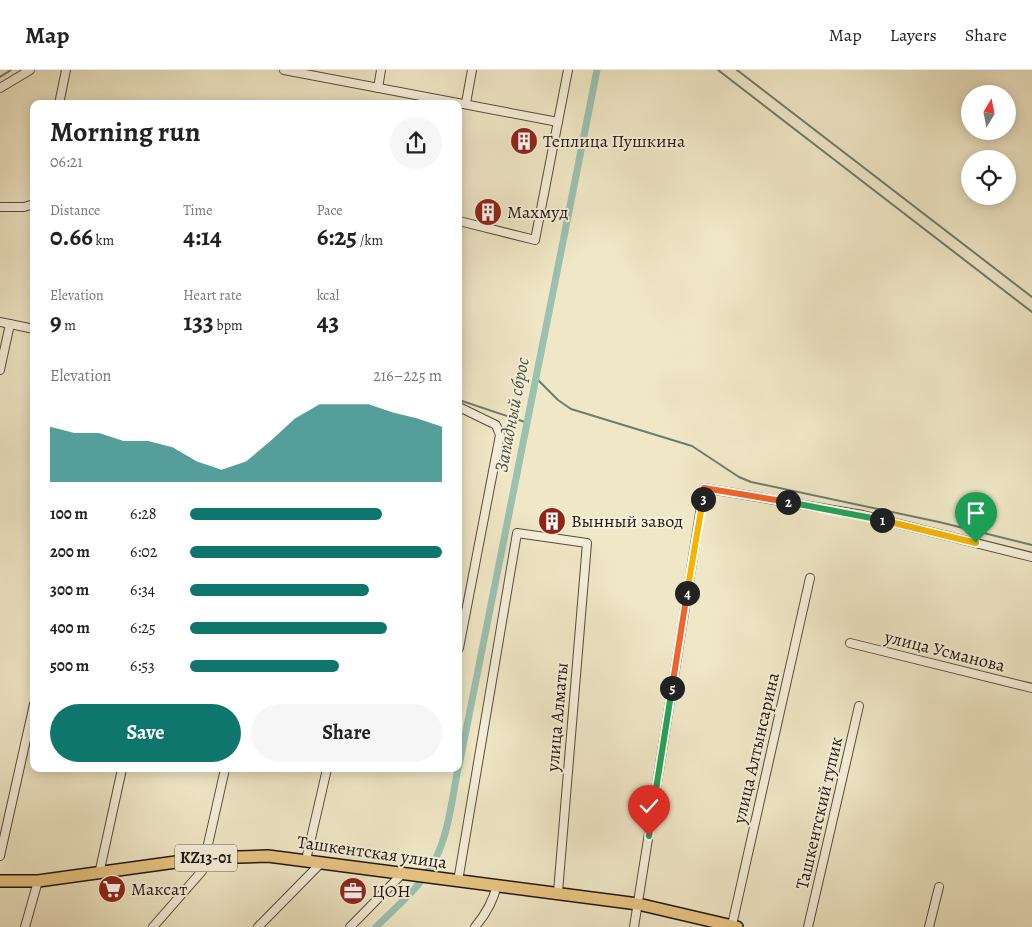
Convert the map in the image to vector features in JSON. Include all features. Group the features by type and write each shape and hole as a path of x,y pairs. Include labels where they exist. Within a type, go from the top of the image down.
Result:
{"main road":[{"name":"Ташкентская улица","path":"0,881 38,881 205,858 262,856 558,892 638,904 734,926"}],"street":[{"path":"0,88 30,70"},
{"path":"60,100 66,70"},
{"path":"286,70 448,100"},
{"path":"378,88 381,70"},
{"path":"466,103 472,70"},
{"path":"462,223 535,240 568,70"},
{"path":"462,102 558,122"},
{"path":"0,207 30,205"},
{"path":"0,322 30,328"},
{"path":"0,370 10,324"},
{"path":"462,408 496,425 500,435 462,632"},
{"path":"634,927 704,488 863,515 1032,557"},
{"name":"улица Алматы","path":"458,881 517,533 587,543 558,892"},
{"name":"улица Алтынсарина","path":"734,926 810,578"},
{"name":"улица Усманова","path":"850,643 1032,688"},
{"name":"Ташкентский тупик","path":"808,927 860,706"},
{"path":"0,856 30,722"},
{"path":"99,874 121,772"},
{"path":"153,927 202,871 224,772"},
{"path":"306,860 325,772"},
{"path":"258,927 322,862"},
{"path":"350,927 408,874"},
{"path":"26,927 38,881"},
{"path":"475,927 486,915 498,886"},
{"path":"929,927 939,887"}],"waterway":[{"path":"0,77 11,70"},
{"name":"Западный сброс","path":"462,751 597,70"},
{"path":"718,70 1032,312"},
{"path":"737,70 1032,297"},
{"path":"537,379 558,400 571,409 692,446 739,477 751,482 939,522 1032,545"},
{"path":"462,401 528,423"},
{"name":"Западный сброс","path":"376,927 417,886 431,868 447,826 457,772"}],"place":[{"name":"Теплица Пушкина","path":"524,141"},
{"name":"Махмуд","path":"488,212"},
{"name":"Вынный завод","path":"552,521"},
{"name":"Максат","path":"112,889"},
{"name":"ЦОН","path":"353,891"}],"route":[{"path":"649,836 704,488 863,515 976,543"}]}
